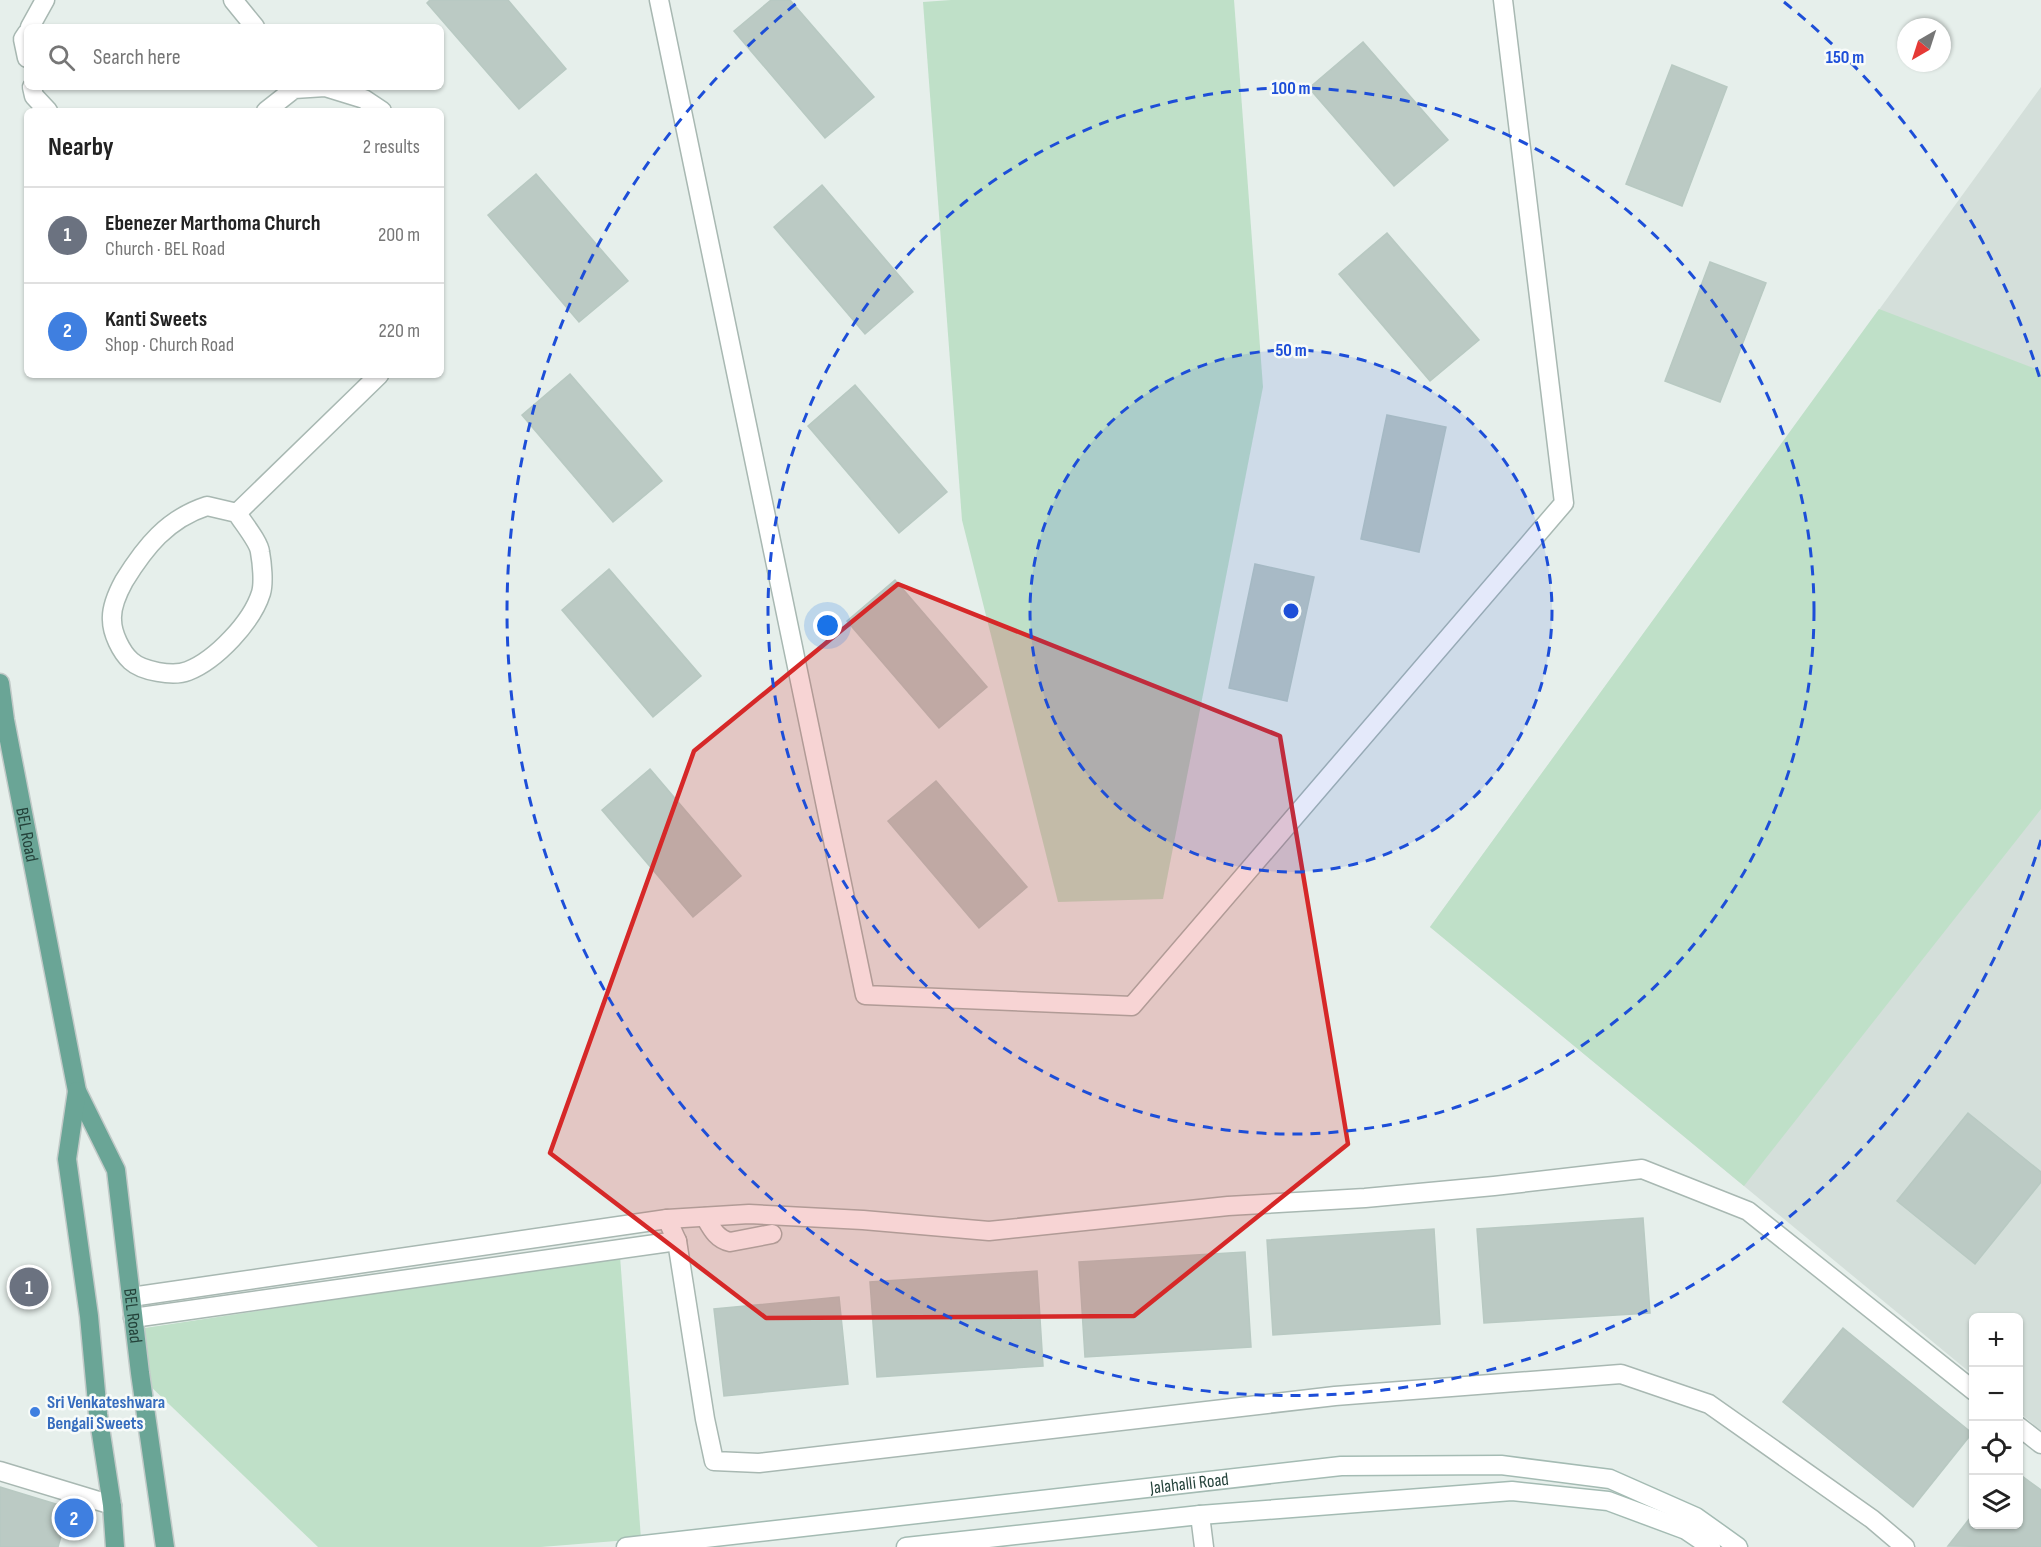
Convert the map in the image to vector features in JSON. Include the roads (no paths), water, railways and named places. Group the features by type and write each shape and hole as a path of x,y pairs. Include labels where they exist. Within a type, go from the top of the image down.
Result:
{"main road":[{"name":"BEL Road","path":"0,683 2,722 77,1091 116,1170 133,1318 165,1547"},
{"name":"BEL Road","path":"77,1091 67,1159 89,1316 98,1414 112,1505 115,1547"}],"street":[{"path":"32,24 45,0"},
{"path":"233,0 253,24"},
{"path":"659,0 865,995 1132,1006 1564,503 1503,0"},
{"path":"33,90 34,96 45,108"},
{"path":"270,108 291,90"},
{"path":"335,90 364,99 378,108"},
{"path":"237,513 376,378"},
{"path":"207,506 237,513 260,550 262,591 249,620 214,654 187,672 159,673 132,661 119,645 112,620 117,593 134,566 155,537 191,512 207,506"},
{"path":"131,1297 667,1220 749,1214 863,1220 989,1231 1228,1206 1365,1198 1494,1186 1642,1169 1748,1211 1969,1387"},
{"path":"705,1217 713,1231 724,1241 772,1234"},
{"path":"667,1220 677,1241 705,1419 714,1461 759,1463 1335,1396 1621,1374 1709,1404 1872,1519 1905,1547"},
{"path":"133,1318 677,1241"},
{"path":"2023,1429 2041,1444"},
{"name":"Jalahalli Road","path":"626,1547 1341,1466 1501,1465 1610,1479 1696,1517 1738,1547"},
{"path":"0,1471 112,1505"},
{"name":"Jalahalli Road","path":"906,1547 1200,1515 1512,1491 1608,1501 1686,1530 1711,1547"},
{"path":"1200,1515 1204,1547"}],"place":[{"name":"Ebenezer Marthoma Church","path":"29,1287"},
{"name":"Sri Venkateshwara Bengali Sweets","path":"35,1412"},
{"name":"Kanti Sweets","path":"74,1518"}]}
